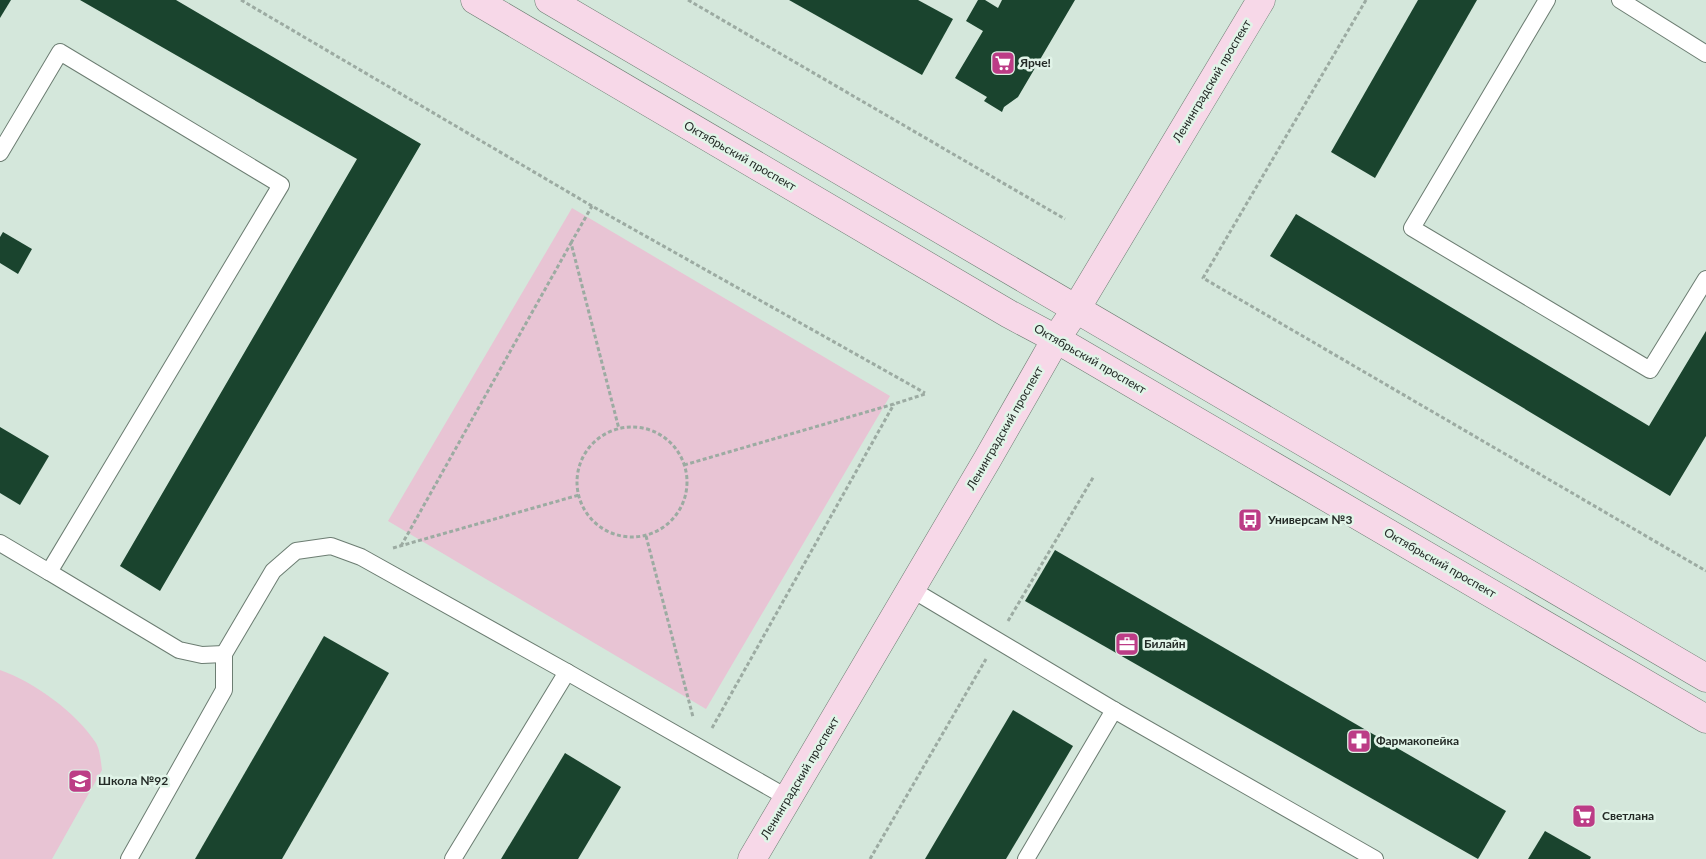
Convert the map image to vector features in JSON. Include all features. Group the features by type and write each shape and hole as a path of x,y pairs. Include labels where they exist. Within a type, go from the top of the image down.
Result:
{"main road":[{"name":"Октябрьский проспект","path":"475,0 1009,314 1056,338 1706,719"},
{"path":"549,0 1706,678"},
{"name":"Ленинградский проспект","path":"752,859 1005,430 1056,338 1076,309 1261,0"}],"lane":[{"path":"1547,0 1412,228 1650,370 1706,279"},
{"path":"1620,0 1706,54"},
{"path":"0,153 60,52 281,185 49,572"},
{"path":"0,544 179,650 202,655 224,654"},
{"path":"129,859 224,690 224,654 273,571 296,551 331,546 361,557 788,798"},
{"path":"911,589 1114,710 1375,859"},
{"path":"453,859 567,672"},
{"path":"1026,859 1114,710"}],"path":[{"path":"241,0 592,206 926,394 684,465"},
{"path":"688,0 1065,220"},
{"path":"1366,0 1204,278 1706,571"},
{"path":"400,546 592,206"},
{"path":"571,243 618,429"},
{"path":"701,748 894,404"},
{"path":"633,427 649,430 663,437 674,447 684,465 687,476 687,491 682,506 673,519 661,529 646,536 632,538 616,535 602,528 590,518 579,495 578,474 582,459 591,445 597,440 618,429 633,427"},
{"path":"870,859 1094,476"},
{"path":"361,557 579,495"},
{"path":"646,536 701,748"}],"shaded area":[{"path":"572,208 890,396 706,709 388,521"},
{"path":"0,670 27,682 66,709 88,731 96,743 100,756 102,770 52,859 0,859"}],"building":[{"path":"0,0 11,0 0,18"},
{"path":"80,0 176,0 421,144 160,591 120,566 357,159"},
{"path":"789,0 918,0 953,19 922,75"},
{"path":"978,0 985,0 998,8 1002,0 1075,0 1018,97 1004,107 1002,112 984,101 987,97 955,78 983,31 966,21"},
{"path":"1418,0 1477,0 1375,178 1331,152"},
{"path":"1296,214 1649,426 1706,331 1706,436 1670,496 1270,256"},
{"path":"3,232 32,249 18,274 0,263 0,237"},
{"path":"0,427 49,456 20,505 0,493"},
{"path":"1055,550 1506,811 1478,859 1025,601"},
{"path":"324,636 389,673 282,859 195,859"},
{"path":"1013,710 1073,746 1006,859 925,859"},
{"path":"565,753 621,787 578,859 501,859"},
{"path":"1545,831 1591,857 1590,859 1528,859"}],"place":[{"name":"Ярче!","path":"1003,63"},
{"name":"Универсам №3","path":"1250,520"},
{"name":"Билайн","path":"1127,644"},
{"name":"Фармакопейка","path":"1359,741"},
{"name":"Школа №92","path":"80,781"},
{"name":"Светлана","path":"1584,816"}]}
